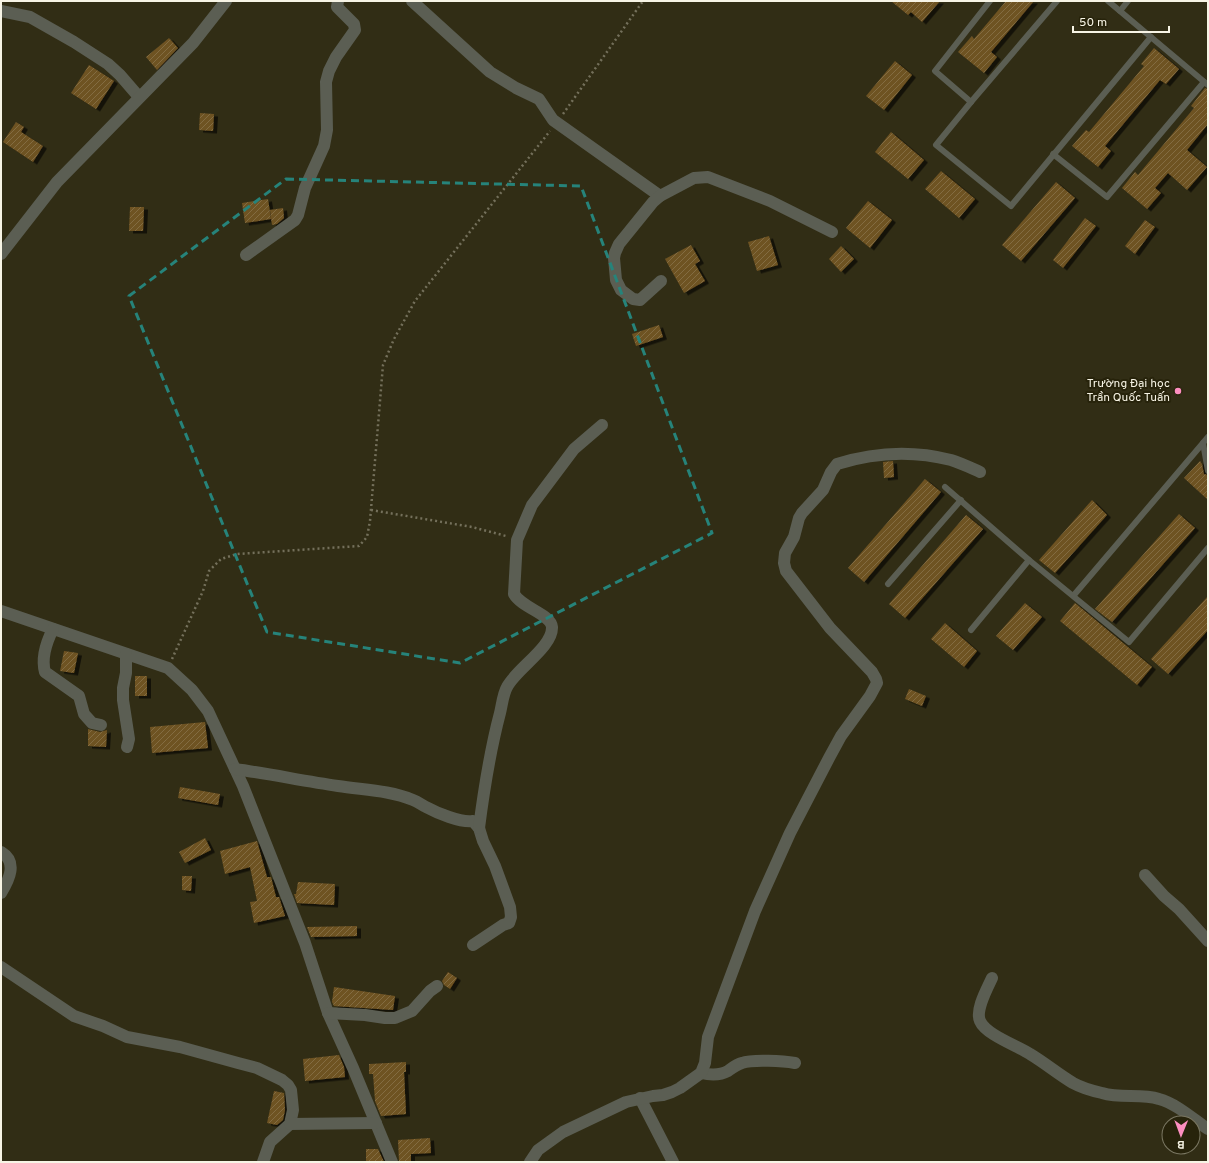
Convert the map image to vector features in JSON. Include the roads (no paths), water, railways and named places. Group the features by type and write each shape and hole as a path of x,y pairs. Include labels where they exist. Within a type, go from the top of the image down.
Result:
{"street":[{"path":"1,254 57,182 193,43 226,1"},
{"path":"246,255 295,220 302,204 305,188 324,146 327,130 326,94 328,76 336,57 355,30 354,24 337,7 338,1"},
{"path":"412,1 490,72 516,88 539,99 553,120 660,196"},
{"path":"1,11 30,17 74,42 108,64 120,75 139,97"},
{"path":"661,280 640,300 633,299 623,292 618,286 614,258 615,253 619,244 653,202 660,196 694,178 708,177 770,201 832,232"},
{"path":"473,945 503,925 509,923 511,917 510,907 495,866 483,841 480,828 483,795 491,748 506,687 548,641 552,627 549,619 518,601 514,594 518,540 532,505 574,450 602,425"},
{"path":"530,1162 538,1150 563,1132 626,1102 672,1092 700,1073 703,1068 708,1037 745,936 765,888 790,833 828,758 841,736 870,696 877,683 872,672 830,628 786,571 784,563 785,553 796,532 799,518 802,513 823,490 833,467 837,464 866,456 914,453 953,460 980,472"},
{"path":"2,613 168,668 192,690 208,711 244,786 305,943 328,1013 392,1162"},
{"path":"53,629 45,654 43,666 45,672 79,696 84,714 92,723 102,725"},
{"path":"126,654 126,673 123,688 123,700 129,739 127,747"},
{"path":"235,768 340,787 370,789 396,795 414,800 426,807 446,815 468,822 473,821 480,828"},
{"path":"1,852 9,859 10,865 9,879 1,893"},
{"path":"1144,875 1179,909 1208,941"},
{"path":"1,967 74,1016 127,1036 180,1047 256,1068 282,1080 291,1090 292,1110 290,1124 270,1142 263,1162"},
{"path":"992,978 979,1014 983,1026 992,1033 1029,1053 1075,1084 1110,1095 1160,1099 1174,1106 1208,1129"},
{"path":"328,1013 395,1018 412,1012 430,990 437,986"},
{"path":"700,1073 710,1075 719,1074 726,1072 742,1062 786,1061 795,1064"},
{"path":"640,1098 673,1162"},
{"path":"290,1124 376,1123"}],"lane":[{"path":"971,102 935,71 990,1"},
{"path":"1057,1 971,102 936,146 1011,206 1151,37"},
{"path":"1053,154 1107,197 1206,83 1108,1"},
{"path":"1120,11 1128,1"},
{"path":"1074,596 1208,437"},
{"path":"1203,443 1208,471"},
{"path":"945,487 1029,560 1129,642 1208,548"},
{"path":"888,584 961,500"},
{"path":"971,630 1029,560"}],"place":[{"name":"Trường Đại học Trần Quốc Tuấn","path":"1178,391"}]}
